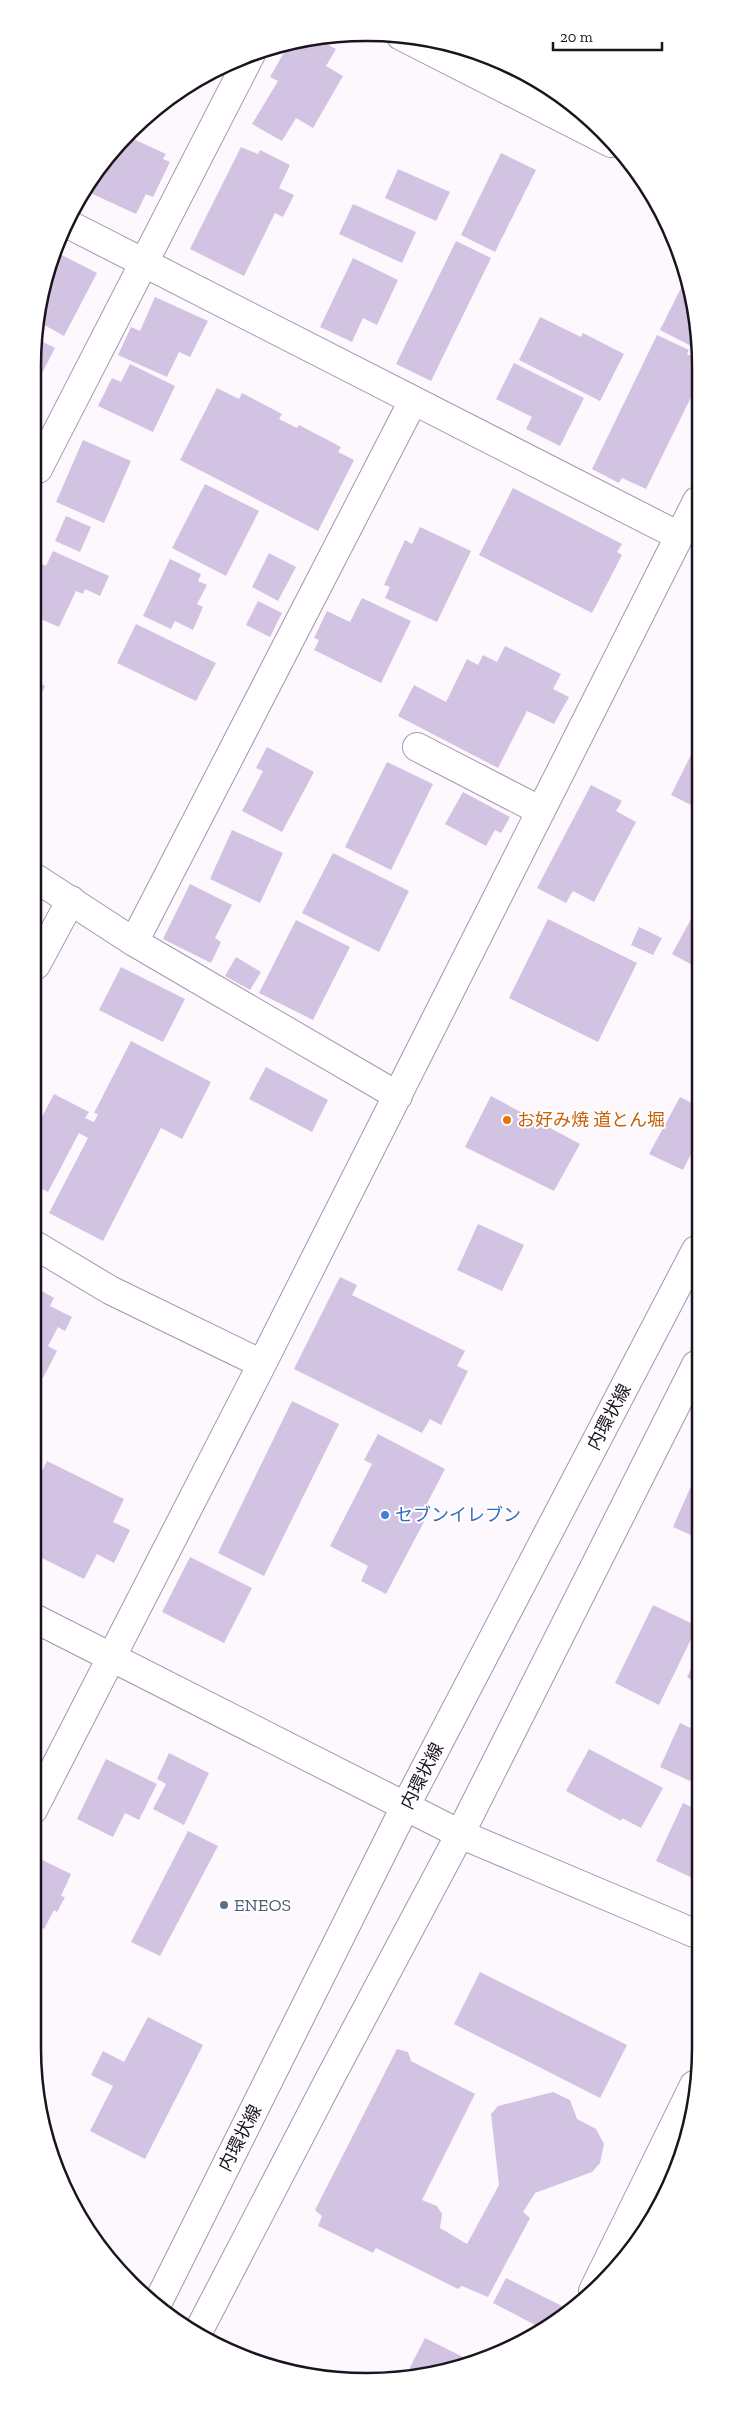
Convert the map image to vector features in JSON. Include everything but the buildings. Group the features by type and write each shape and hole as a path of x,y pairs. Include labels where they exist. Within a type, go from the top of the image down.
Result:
{"street":[{"path":"427,47 523,86 582,123"},
{"path":"41,457 45,441 144,263 245,65"},
{"path":"73,227 679,536"},
{"path":"134,942 413,401"},
{"path":"41,1794 398,1096 692,510"},
{"path":"417,747 541,811"},
{"path":"41,882 134,942 398,1096"},
{"path":"41,955 70,900"},
{"path":"41,1249 110,1290 262,1364"},
{"name":"内環状線","path":"160,2298 405,1807 692,1258"},
{"path":"201,2327 329,2080 460,1834 692,1372"},
{"path":"41,1622 110,1659 460,1834 692,1932"},
{"path":"620,2251 688,2099"}],"place":[{"name":"お好み焼 道とん堀","path":"507,1120"},
{"name":"セブンイレブン","path":"385,1515"},
{"name":"ENEOS","path":"224,1905"}]}
